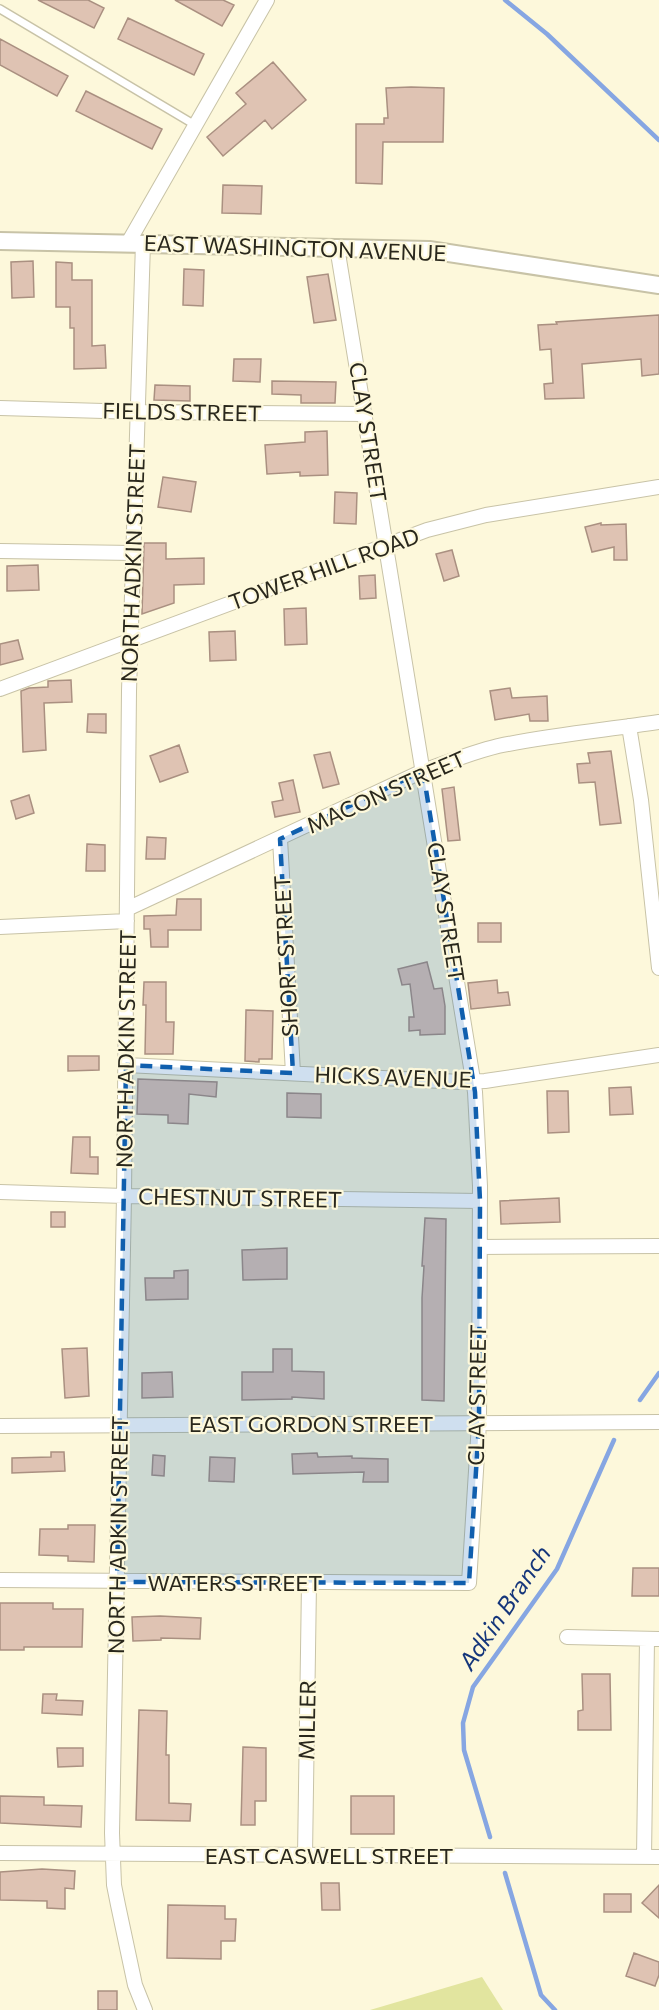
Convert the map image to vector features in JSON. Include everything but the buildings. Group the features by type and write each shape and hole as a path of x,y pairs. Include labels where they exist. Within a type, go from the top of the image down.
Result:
{"street":[{"name":"NORTH ADKIN STREET","path":"145,2010 135,1984 117,1905 113,1855 126,1065 130,640 138,412 135,243 195,125 267,0"},
{"name":"EAST WASHINGTON AVENUE","path":"0,241 429,250 659,285"},
{"name":"CLAY STREET","path":"337,247 474,1081 480,1247 478,1423 470,1583"},
{"name":"FIELDS STREET","path":"0,408 364,414"},
{"name":"TOWER HILL ROAD","path":"0,689 427,531 486,515 659,487"},
{"path":"0,551 133,554"},
{"name":"MACON STREET","path":"0,927 128,915 423,771 496,747 659,722"},
{"path":"629,726 641,800 659,968"},
{"name":"SHORT STREET","path":"280,839 292,1073"},
{"name":"HICKS AVENUE","path":"126,1065 474,1081 659,1055"},
{"name":"CHESTNUT STREET","path":"0,1192 480,1201"},
{"path":"480,1247 659,1246"},
{"name":"EAST GORDON STREET","path":"0,1426 659,1422"},
{"name":"WATERS STREET","path":"0,1580 309,1584 470,1583"},
{"name":"MILLER","path":"305,1856 309,1584"},
{"path":"567,1637 653,1639 644,1857"},
{"name":"EAST CASWELL STREET","path":"0,1853 659,1857"}],"lane":[{"path":"0,9 195,125"}],"highlighted area":[{"path":"423,771 475,1092 480,1201 479,1423 469,1583 117,1582 126,1065 293,1073 280,839"}],"green space":[{"path":"482,1977 503,2010 370,2010"}],"waterway":[{"name":"Adkin Branch","path":"505,0 547,34 659,140"},
{"name":"Adkin Branch","path":"640,1400 659,1373"},
{"name":"Adkin Branch","path":"490,1837 464,1750 463,1723 473,1687 557,1569 614,1440"},
{"name":"Adkin Branch","path":"505,1873 541,1995 555,2010"}]}
